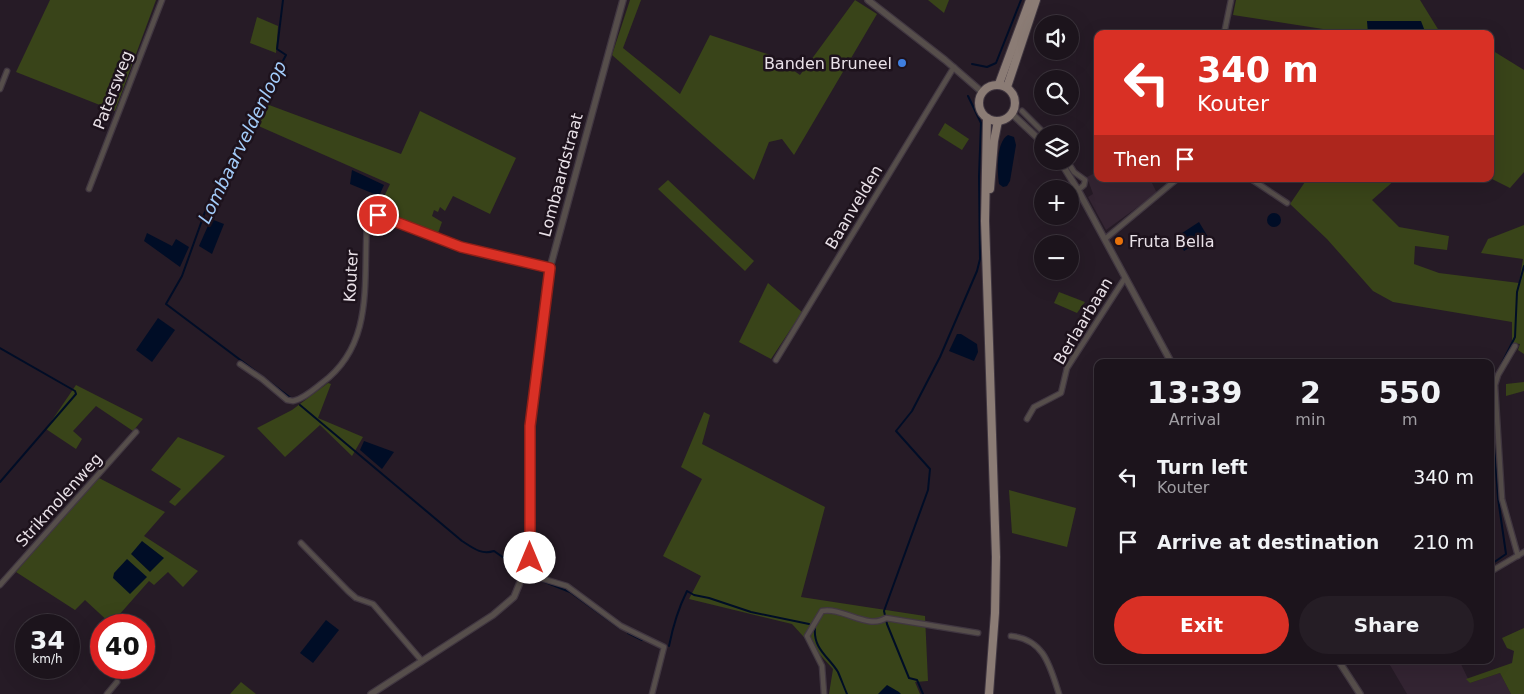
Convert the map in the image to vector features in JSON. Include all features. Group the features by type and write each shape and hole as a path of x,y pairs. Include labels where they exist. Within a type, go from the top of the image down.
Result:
{"main road":[{"path":"998,84 1030,0"},
{"path":"1007,87 1036,0"},
{"path":"987,118 998,121 1012,114 1016,101 1012,92 1007,87 998,84 989,86 982,92 979,106 987,118 985,221 996,557 995,613 989,694"},
{"path":"987,246 990,179 998,121"}],"street":[{"name":"Patersweg","path":"89,189 162,0"},
{"name":"Lombaardstraat","path":"371,694 493,615 514,597 530,558 530,426 550,268 623,0"},
{"path":"1225,30 1231,0"},
{"path":"871,1 954,67 982,92"},
{"name":"Baanvelden","path":"776,360 954,67"},
{"path":"0,89 6,72"},
{"path":"1022,111 1035,125"},
{"path":"1012,114 1034,135"},
{"path":"1073,170 1085,180 1084,185 1079,189"},
{"path":"1105,239 1173,182"},
{"path":"1256,182 1287,203"},
{"name":"Berlaarbaan","path":"1079,192 1169,359"},
{"name":"Kouter","path":"240,364 287,400 293,402 316,388 339,369 352,351 359,334 367,223 372,215 378,215 461,247 550,268"},
{"name":"Berlaarbaan","path":"1027,419 1034,407 1061,393 1067,368 1125,278"},
{"path":"1515,346 1498,375 1495,385 1502,499 1518,556"},
{"name":"Strikmolenweg","path":"0,585 136,432"},
{"path":"301,543 356,598 373,604 422,661"},
{"path":"1494,570 1524,552"},
{"path":"526,569 537,577 567,586 622,626 664,647 652,694"},
{"path":"824,694 822,666 807,636 822,611 833,609 874,623 886,618 978,633"},
{"path":"1011,636 1024,637 1044,654 1058,694"},
{"path":"1341,664 1360,694"},
{"path":"106,694 117,682"}],"shaded area":[{"path":"1094,174 1094,182 1152,182 1157,193 1106,230 1088,197 1093,194 1087,177"},
{"path":"1389,664 1461,664 1470,683 1500,673 1511,694 1407,694"}],"green space":[{"path":"50,0 156,0 115,111 16,72"},
{"path":"630,0 641,0 623,48 680,94 710,35 773,56 800,75 855,0 877,14 794,155 782,139 769,142 754,180 612,55"},
{"path":"928,0 949,0 944,13"},
{"path":"1236,0 1420,0 1439,30 1329,30 1233,15"},
{"path":"257,17 278,26 276,53 250,43"},
{"path":"1494,51 1524,70 1524,172 1510,188 1494,180"},
{"path":"261,102 401,154 420,111 516,158 490,214 453,196 445,211 440,207 438,212 434,210 432,216 442,222 437,236 377,212 390,184 252,123"},
{"path":"945,123 969,139 962,150 938,135"},
{"path":"668,180 754,261 745,271 658,189"},
{"path":"1305,182 1393,182 1372,200 1399,227 1449,236 1447,250 1415,246 1414,264 1439,273 1519,283 1523,259 1481,253 1488,239 1524,225 1524,354 1518,350 1520,344 1512,343 1512,322 1393,302 1373,291 1327,239 1290,204"},
{"path":"768,283 802,312 771,359 739,342"},
{"path":"1059,292 1085,302 1077,313 1054,303"},
{"path":"1524,382 1524,391 1506,396 1506,384"},
{"path":"328,383 331,384 318,418 363,437 352,456 320,425 285,457 257,428 292,410"},
{"path":"76,385 143,419 133,431 96,406 73,431 82,439 76,449 46,429"},
{"path":"704,412 710,415 702,444 825,507 801,597 925,616 928,681 915,682 920,694 829,694 833,669 792,624 689,599 701,576 663,556 702,479 681,467"},
{"path":"178,437 225,456 175,506 169,502 181,489 151,470"},
{"path":"97,477 165,512 144,536 198,571 183,587 168,572 154,585 149,581 120,614 100,614 85,600 75,610 16,572"},
{"path":"1009,490 1076,508 1067,547 1012,533"},
{"path":"1524,628 1524,694 1511,694 1500,673 1470,683 1466,679 1512,663 1514,651 1507,648 1502,638"},
{"path":"241,682 256,694 230,694"}],"water":[{"path":"1367,21 1421,21 1424,30 1368,30"},
{"path":"1008,135 1014,137 1016,145 1010,181 1007,186 1003,187 999,184 998,157 1001,144"},
{"path":"352,170 384,185 379,196 350,184"},
{"path":"1271,213 1277,213 1281,220 1277,227 1271,227 1267,223 1267,217"},
{"path":"211,219 224,224 212,254 199,246"},
{"path":"1199,222 1208,237 1184,251 1176,237"},
{"path":"147,233 172,246 176,239 189,247 180,267 144,241"},
{"path":"158,318 175,330 152,362 136,350"},
{"path":"957,334 961,334 977,344 978,352 974,361 949,351"},
{"path":"364,441 394,452 382,469 360,450"},
{"path":"142,541 164,558 150,572 131,554"},
{"path":"127,559 147,577 130,594 113,578 114,573"},
{"path":"326,620 339,630 313,663 300,653"},
{"path":"887,685 899,692 901,694 878,694"}],"waterway":[{"name":"Lombaarveldenloop","path":"283,0 277,49 286,55 210,198 182,276 166,304 292,399"},
{"path":"972,64 987,67 996,63 1021,0"},
{"path":"923,694 917,680 909,678 887,624 884,611 928,490 930,469 896,431 912,411 940,357 977,271 980,259 979,176 981,123 968,96"},
{"path":"1501,365 1515,337 1517,292 1524,266"},
{"path":"0,348 75,391 76,394 0,482"},
{"name":"Lombaarveldenloop","path":"300,405 462,541 481,551 494,551 521,570"},
{"path":"1494,443 1498,498 1506,554 1494,562"},
{"name":"Lombaarveldenloop","path":"530,576 570,592 621,629"},
{"name":"Lombaarveldenloop","path":"669,646 676,617 687,591 694,595 751,612 809,624"},
{"name":"Lombaarveldenloop","path":"815,628 816,642 838,672 847,694"},
{"name":"Lombaarveldenloop","path":"628,633 642,640"}],"place":[{"name":"Banden Bruneel","path":"902,63"},
{"name":"Fruta Bella","path":"1119,241"}],"route":[{"path":"378,215 461,247 550,268 530,426 530,558"}]}
